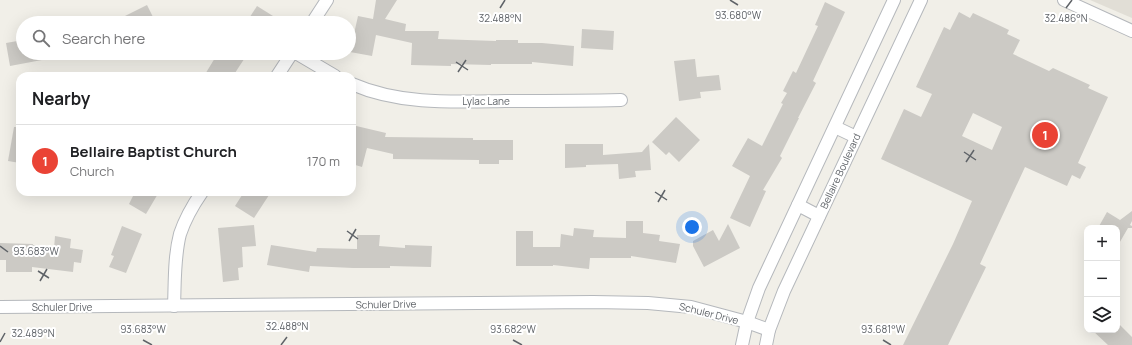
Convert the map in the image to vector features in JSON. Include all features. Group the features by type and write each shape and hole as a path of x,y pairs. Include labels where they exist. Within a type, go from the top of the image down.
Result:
{"street":[{"path":"317,16 327,0"},
{"path":"742,345 747,322 759,288 894,0"},
{"name":"Bellaire Boulevard","path":"766,345 769,330 782,297 921,0"},
{"path":"1064,0 1132,31"},
{"path":"280,72 287,60"},
{"path":"308,60 328,72"},
{"name":"Lylac Lane","path":"356,86 383,94 433,101 621,100"},
{"path":"835,127 856,137"},
{"path":"174,306 176,252 180,234 200,196"},
{"path":"798,205 819,216"},
{"name":"Schuler Drive","path":"0,307 593,302 648,303 691,307 747,322 769,330"}],"shaded area":[{"path":"1090,0 1132,0 1132,18"}],"building":[{"path":"376,0 397,0 385,19 406,24 405,31 439,31 438,39 496,41 518,40 518,43 542,43 574,46 573,66 532,62 532,64 451,64 451,66 411,65 412,43 376,35 372,56 356,53 356,25 358,16 373,19"},
{"path":"825,2 845,12 813,81 816,83 780,156 782,158 763,190 766,191 750,227 730,218 750,176 732,166 748,138 762,146 783,104 781,103 787,93 783,91 793,71 796,73 818,26 815,25"},
{"path":"147,5 152,16 125,16"},
{"path":"257,6 273,16 251,16"},
{"path":"959,12 970,18 973,13 1009,30 1007,34 1020,40 1013,54 1049,71 1053,68 1090,85 1088,88 1108,97 1078,163 1086,167 1080,179 1072,175 1067,186 1025,167 980,264 986,267 948,345 903,345 953,244 972,201 881,159 904,109 921,117 932,94 916,87 944,27 950,30","holes":["973,113 1002,127 992,150 962,136"]},
{"path":"582,29 614,31 613,50 581,48"},
{"path":"16,41 16,60 42,60 10,66 6,43"},
{"path":"695,59 697,77 719,75 721,90 700,92 701,98 679,101 674,61"},
{"path":"214,60 243,60 236,72 206,72"},
{"path":"676,117 700,140 679,162 669,152 666,155 652,142"},
{"path":"356,126 386,133 385,137 513,140 513,160 499,160 499,164 479,164 479,160 393,159 393,154 367,148 362,167 356,165"},
{"path":"14,127 16,127 16,162 8,161"},
{"path":"565,144 603,144 603,155 642,152 649,144 651,170 635,171 636,177 619,179 618,164 586,165 586,167 565,168"},
{"path":"133,196 157,196 146,214 129,204"},
{"path":"241,196 268,196 254,218 235,206"},
{"path":"1132,211 1132,221 1130,225 1132,228 1128,228 1120,242 1120,225 1100,225 1107,212 1120,220"},
{"path":"626,221 643,221 643,233 660,235 659,241 680,244 676,263 631,256 631,258 590,258 589,269 553,265 516,266 516,231 533,231 533,247 560,247 561,234 573,236 574,228 594,230 593,237 626,238"},
{"path":"728,224 740,248 704,267 693,246 693,241 713,230 719,241"},
{"path":"254,225 256,246 242,247 243,267 238,268 239,280 223,282 218,228"},
{"path":"122,226 142,234 126,273 109,267 114,256 111,255"},
{"path":"357,235 380,235 379,246 405,248 405,245 432,246 431,267 390,266 390,268 353,268 310,266 309,272 267,265 271,245 316,252 317,248 357,249"},
{"path":"55,236 71,239 70,248 83,250 81,263 74,262 73,272 32,267 32,272 6,272 6,260 0,260 0,243 33,244 54,249"},
{"path":"1120,325 1132,337 1132,345 1108,345 1095,333 1120,333"}],"place":[{"name":"Bellaire Baptist Church","path":"1045,135"}]}
